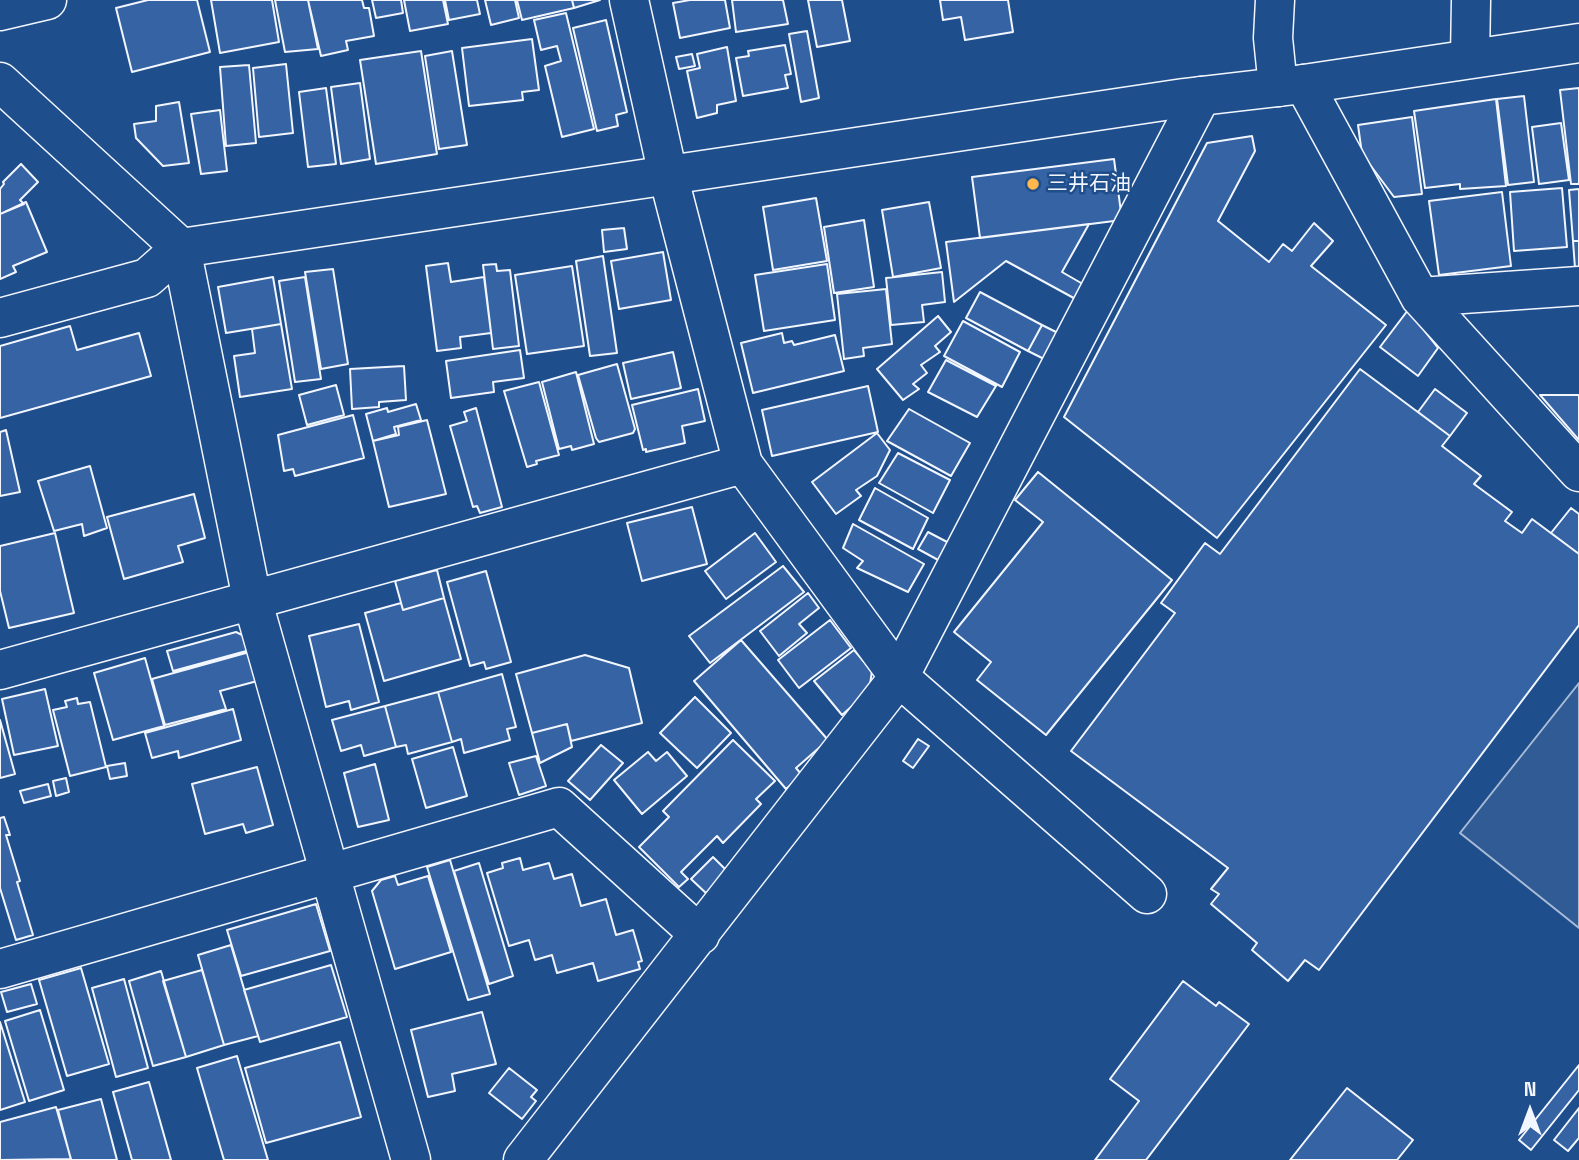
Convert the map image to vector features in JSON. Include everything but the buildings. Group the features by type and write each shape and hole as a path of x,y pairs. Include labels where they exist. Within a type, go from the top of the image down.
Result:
{"street":[{"path":"0,11 47,0"},
{"path":"629,0 668,175 743,464 899,677 1147,894"},
{"path":"1275,0 1273,38 1291,85 1420,297 1579,472"},
{"path":"1470,58 1471,0"},
{"path":"0,318 148,278 181,248 1201,96 1579,43"},
{"path":"0,82 181,248 252,600 411,1160"},
{"path":"523,1160 899,677 1201,96"},
{"path":"1420,297 1579,286"},
{"path":"0,670 743,464"},
{"path":"0,969 559,807 700,935"}],"shaded area":[{"path":"1579,683 1579,928 1460,833"}],"place":[{"name":"三井石油","path":"1033,184"}]}
